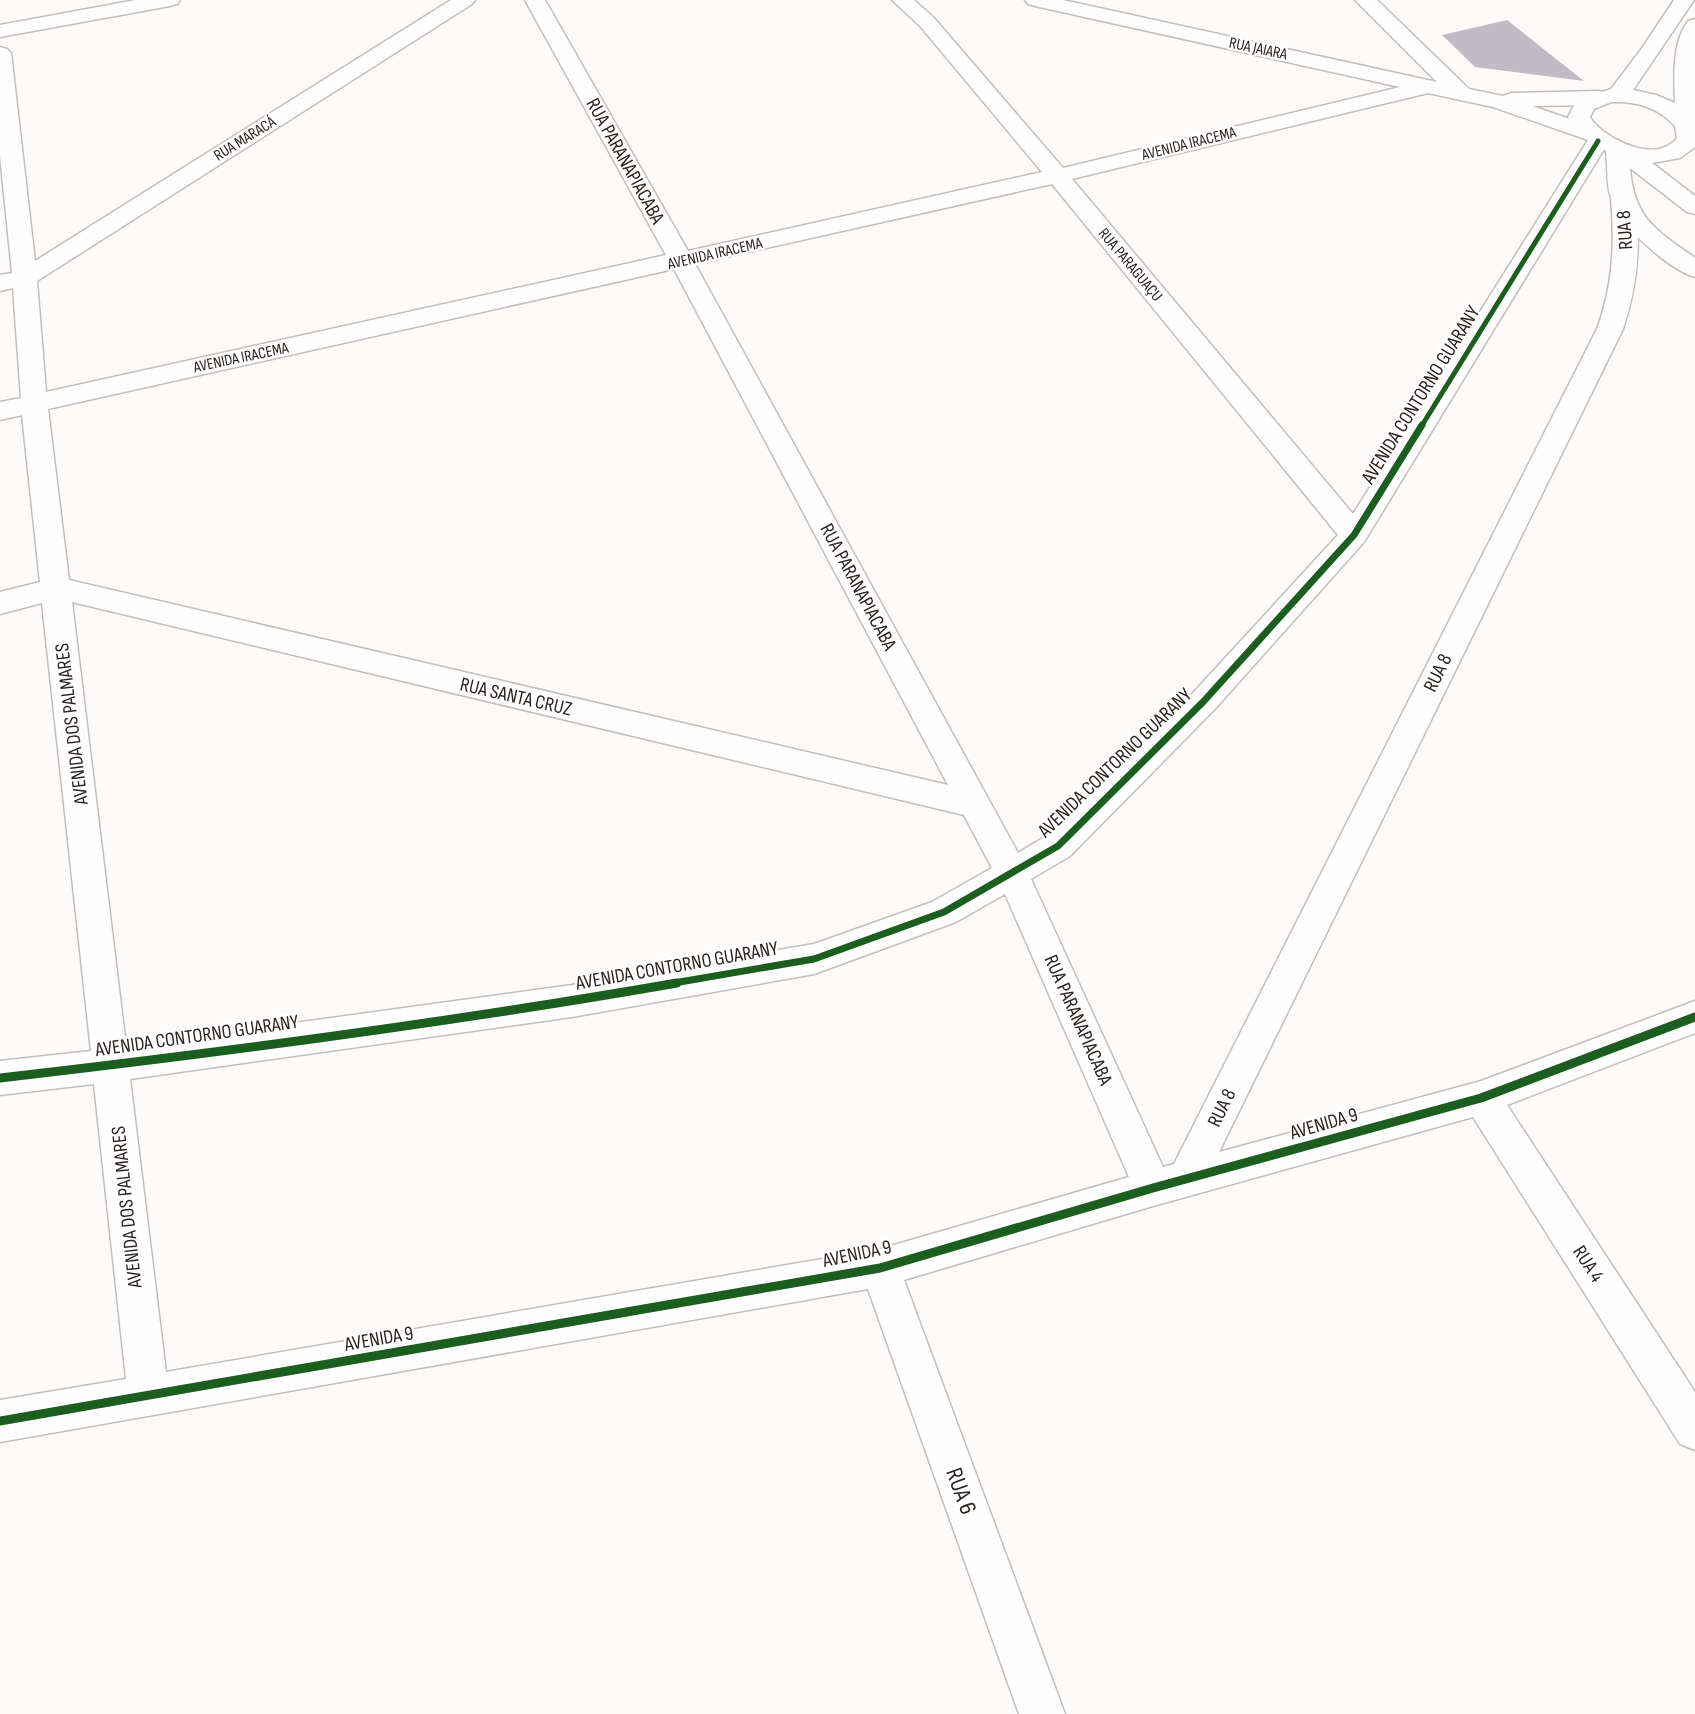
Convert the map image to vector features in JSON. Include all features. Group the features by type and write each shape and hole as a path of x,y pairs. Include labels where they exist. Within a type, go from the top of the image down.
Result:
{"street":[{"path":"0,31 109,5 170,0"},
{"name":"RUA MARACÁ","path":"13,281 465,0"},
{"name":"RUA PARANAPIACABA","path":"535,0 681,261 976,805 1170,1184"},
{"name":"RUA PARAGUAÇU","path":"902,0 927,22 982,85 1354,535"},
{"name":"RUA JAIARA","path":"1035,0 1516,107 1607,144"},
{"path":"1069,8 1104,0"},
{"path":"1365,0 1471,96"},
{"path":"1609,97 1649,54 1684,0"},
{"path":"1607,144 1657,155 1686,156 1689,133 1686,124 1685,59 1689,38 1695,25"},
{"name":"AVENIDA DOS PALMARES","path":"0,53 13,281 34,403 57,588 148,1395"},
{"name":"AVENIDA IRACEMA","path":"0,411 1057,176 1429,87"},
{"name":"RUA JAIARA","path":"1471,96 1538,100 1632,96 1659,104 1680,117 1686,124"},
{"name":"RUA 8","path":"1170,1184 1610,328 1619,306 1627,262 1623,199 1607,144 1581,125 1579,116 1582,108 1588,102 1609,97"},
{"path":"1607,144 1695,207"},
{"name":"AVENIDA CONTORNO GUARANY","path":"0,1078 111,1065 572,1001 814,959 944,912 1012,873 1058,846 1195,710 1354,535 1607,144"},
{"path":"1623,199 1649,233 1695,269"},
{"path":"0,603 57,588"},
{"name":"RUA SANTA CRUZ","path":"57,588 976,805"},
{"name":"AVENIDA 9","path":"0,1421 880,1268 1170,1184 1481,1098 1695,1017"},
{"name":"RUA 4","path":"1481,1098 1695,1429"},
{"name":"RUA 6","path":"880,1268 1042,1714"}],"building":[{"path":"1507,20 1584,81 1475,67 1442,35"}],"cycle path":[{"path":"0,1078 111,1065 572,1001 814,959 944,912 1012,873 1058,846 1203,702 1354,535 1598,141"},
{"path":"0,1421 880,1268 1153,1188 1481,1098 1695,1017"}]}
